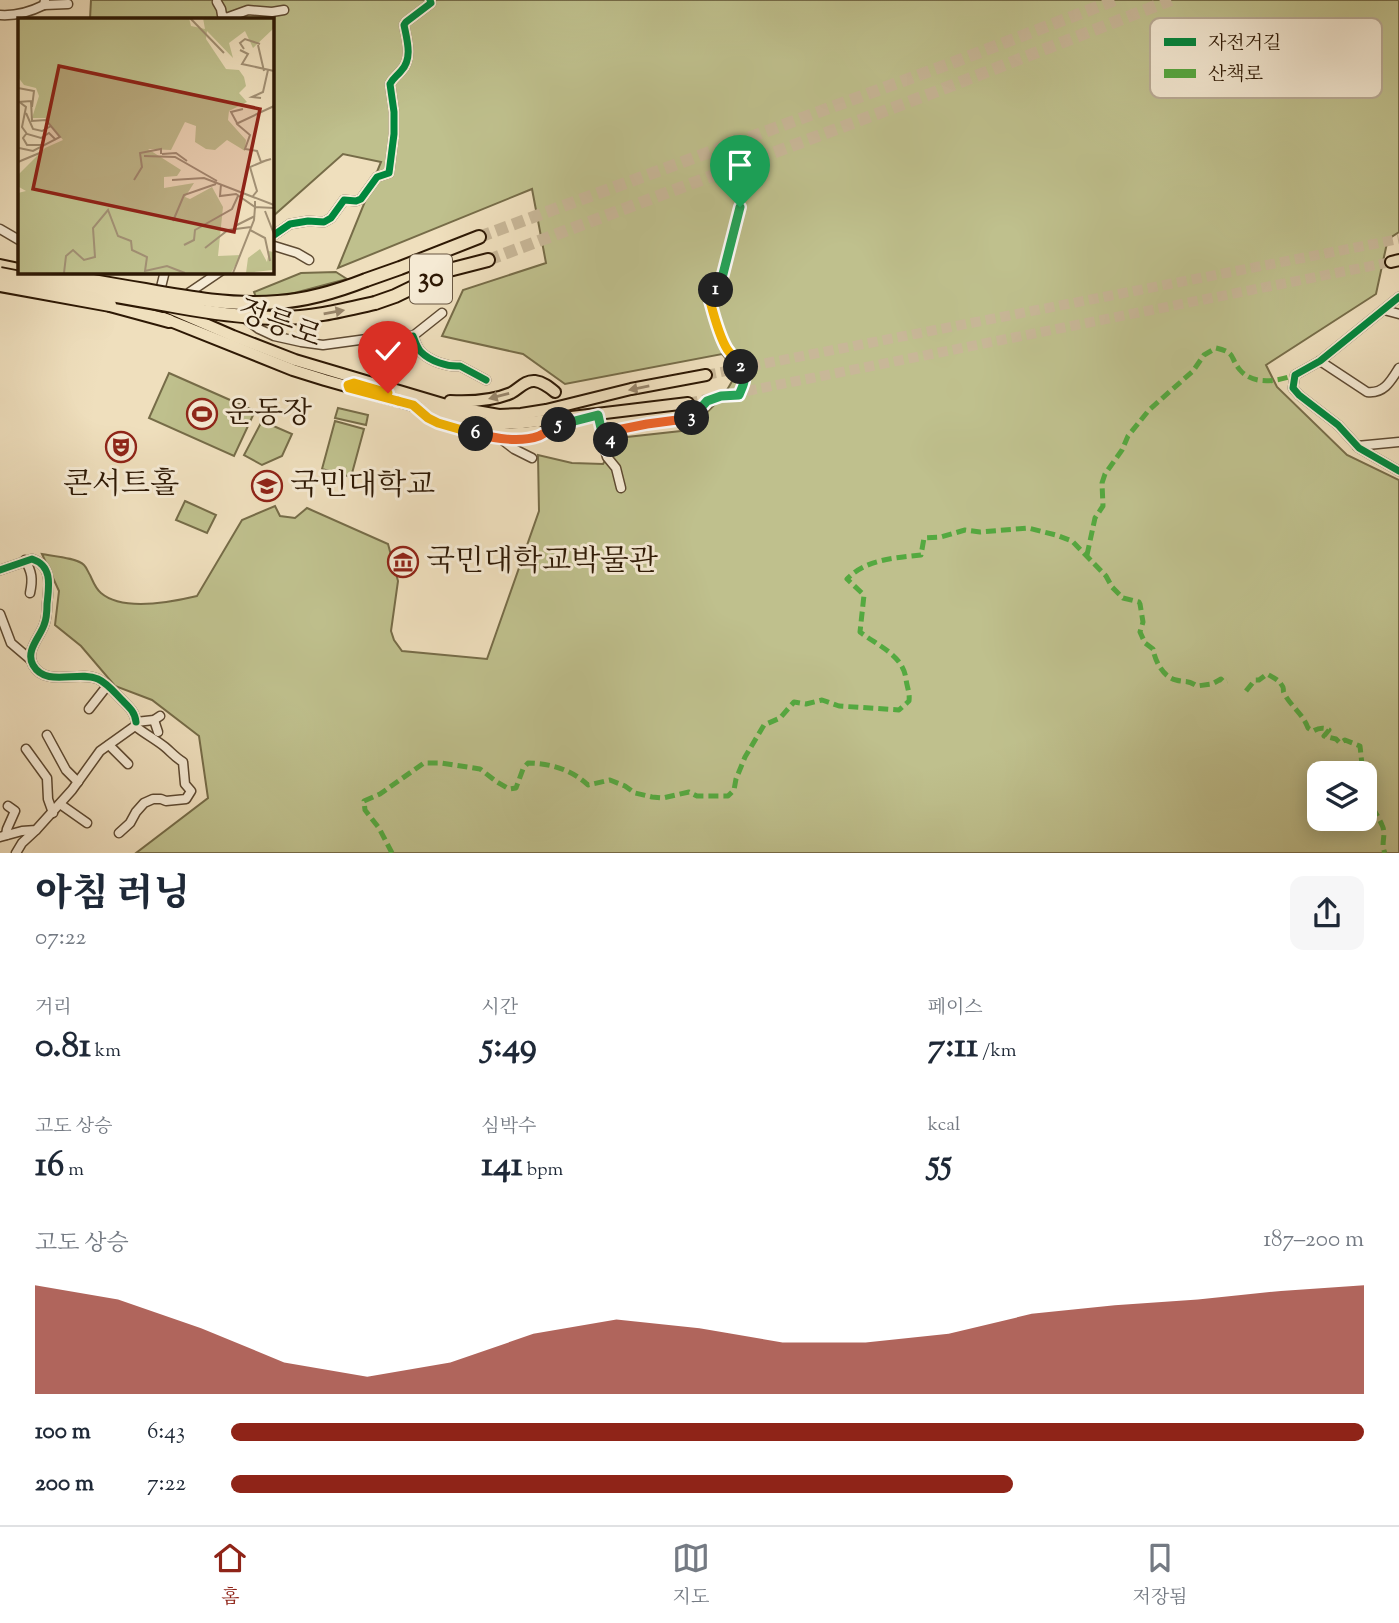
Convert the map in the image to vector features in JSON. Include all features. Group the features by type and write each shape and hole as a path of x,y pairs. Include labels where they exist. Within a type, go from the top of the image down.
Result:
{"highway":[{"name":"30","path":"50,273 189,298 240,303 281,302 340,290 478,237"},
{"name":"30","path":"0,270 139,300 234,316 292,317 336,312 375,303 449,270 488,260"},
{"path":"0,270 18,270"},
{"path":"33,273 76,284"},
{"path":"0,286 110,305 169,321"}],"main road":[{"name":"정릉로","path":"0,270 130,295 295,360 477,412 499,415 546,410 632,389 706,375"},
{"name":"정릉로","path":"0,286 169,321"},
{"name":"정릉로","path":"14,290 44,291 128,305 293,370 349,388 488,423 506,424 688,403"},
{"name":"정릉로","path":"43,296 83,297"},
{"path":"436,402 498,397 533,381 542,383 555,392"},
{"path":"349,388 348,383 354,383 388,393 402,391"},
{"path":"419,406 438,419 483,432 514,434 538,431"}],"street":[{"path":"273,236 290,224 308,220 324,222 331,218 344,200 361,199 377,177 389,173 394,134 390,84 408,61 404,25 431,3 430,0"},
{"path":"0,15 34,10 45,2 68,4"},
{"path":"217,2 226,18 248,10 284,10"},
{"path":"606,450 617,430 693,418 707,401 721,396 739,395 744,386 744,372 720,335 710,301 722,278 740,207"},
{"path":"0,229 18,239"},
{"path":"273,246 298,253 309,260"},
{"path":"164,273 156,303 233,312 274,336 301,342 323,345 413,336 442,313"},
{"path":"181,304 190,292 218,273"},
{"path":"1399,297 1320,361 1295,375 1293,388 1338,425 1357,446 1399,471"},
{"path":"1384,310 1399,314"},
{"path":"413,336 419,350 429,357 455,367 460,366 486,380"},
{"path":"1320,361 1367,392 1375,393 1387,387 1399,368"},
{"name":"정릉로","path":"419,406 428,418 438,423 501,439 535,437 558,425 649,407"},
{"path":"598,415 607,457 616,468 621,488"},
{"name":"정릉로","path":"501,439 532,458"},
{"path":"1357,446 1399,442"},
{"path":"0,570 32,559 44,564 49,579 46,618 32,648 31,660"},
{"path":"25,560 32,576 30,593"},
{"path":"0,614 11,643 31,660 37,670 51,677 98,679 130,708 136,724 146,735 183,762 185,784 191,791 186,799 153,799 144,803 119,833"},
{"path":"89,709 107,686"},
{"path":"16,853 53,813 100,751 136,724 157,718 158,732"},
{"path":"47,735 66,770 78,782"},
{"path":"36,745 29,753 47,778 48,799 53,813"},
{"path":"109,745 128,764"},
{"path":"60,804 87,823"},
{"path":"3,836 15,811 8,806"},
{"path":"3,836 36,830"}],"green space":[{"path":"91,0 1399,0 1399,232 1387,243 1376,294 1266,365 1277,387 1347,455 1399,480 1399,853 136,853 208,798 199,736 152,700 115,686 81,646 55,625 59,591 42,554 81,563 86,567 97,589 110,599 134,604 175,601 197,596 242,520 275,506 280,516 295,518 307,508 388,544 398,581 391,631 402,651 487,659 539,511 538,455 572,463 603,464 618,438 690,430 724,395 737,373 722,354 565,384 523,354 442,336 463,290 546,263 532,189 338,268 381,162 343,154 273,216 273,18 90,18"},
{"path":"336,272 347,279 283,296 256,297 254,292 301,273"},
{"name":"운동장","path":"169,373 255,411 234,456 149,418"},
{"path":"338,408 368,415 366,425 335,418"},
{"path":"262,421 292,434 282,456 262,465 244,455"},
{"path":"335,421 364,429 351,477 322,469"},
{"path":"185,501 216,515 207,533 176,520"}],"tunnel":[{"path":"479,237 1115,0"},
{"path":"488,260 1171,0"},
{"path":"706,375 1399,239"},
{"path":"732,394 1391,262"},
{"path":"688,403 716,397"}],"marked path":[{"path":"1087,555 1095,518 1103,506 1102,483 1105,474 1122,450 1128,436 1149,410 1193,371 1204,355 1216,348 1227,352 1240,370 1259,380 1295,375"},
{"path":"392,853 379,828 365,810 364,801 380,794 424,763 480,769 509,789 516,788 528,763 560,768 588,785 610,780 635,793 652,797 663,798 689,792 697,796 728,796 734,790 745,757 764,725 780,718 794,702 806,704 822,700 839,706 899,710 909,701 904,671 895,657 860,632 864,595 847,579 872,563 921,555 924,538 941,537 965,530 980,532 1028,528 1072,541 1123,598 1139,602 1143,622 1140,632 1145,643 1153,649 1167,676 1197,686 1212,684 1221,679 1227,681"},
{"path":"1246,691 1255,680 1267,674 1277,679 1308,728 1313,731 1327,729 1329,730 1324,736 1340,743 1345,740 1360,746 1362,761"},
{"path":"1377,817 1384,832 1385,853"}],"cycle path":[{"path":"273,236 290,224 324,222 331,218 344,200 361,199 377,177 389,173 394,134 390,84 407,61 404,25 431,3 430,0"},
{"path":"598,415 605,450 617,430 693,418 707,401 721,396 739,395 746,378 739,362 720,335 710,301 722,278 740,207"},
{"path":"1399,297 1320,361 1295,375 1293,388 1338,425 1359,448 1399,471"},
{"path":"413,336 420,350 429,358 460,366 486,380"},
{"path":"0,570 32,559 39,562 47,572 49,584 46,617 31,655 33,665 39,672 54,677 81,676 98,679 129,707 136,722"}],"place":[{"name":"운동장","path":"202,414"},
{"name":"콘서트홀","path":"121,447"},
{"name":"국민대학교","path":"267,486"},
{"name":"국민대학교박물관","path":"403,562"}],"route":[{"path":"388,393 348,383 349,388 413,405 438,423 501,439 535,437 558,425 598,415 606,450 617,430 693,418 707,401 713,398 739,395 746,378 739,362 720,335 710,301 721,282 740,207"}]}
